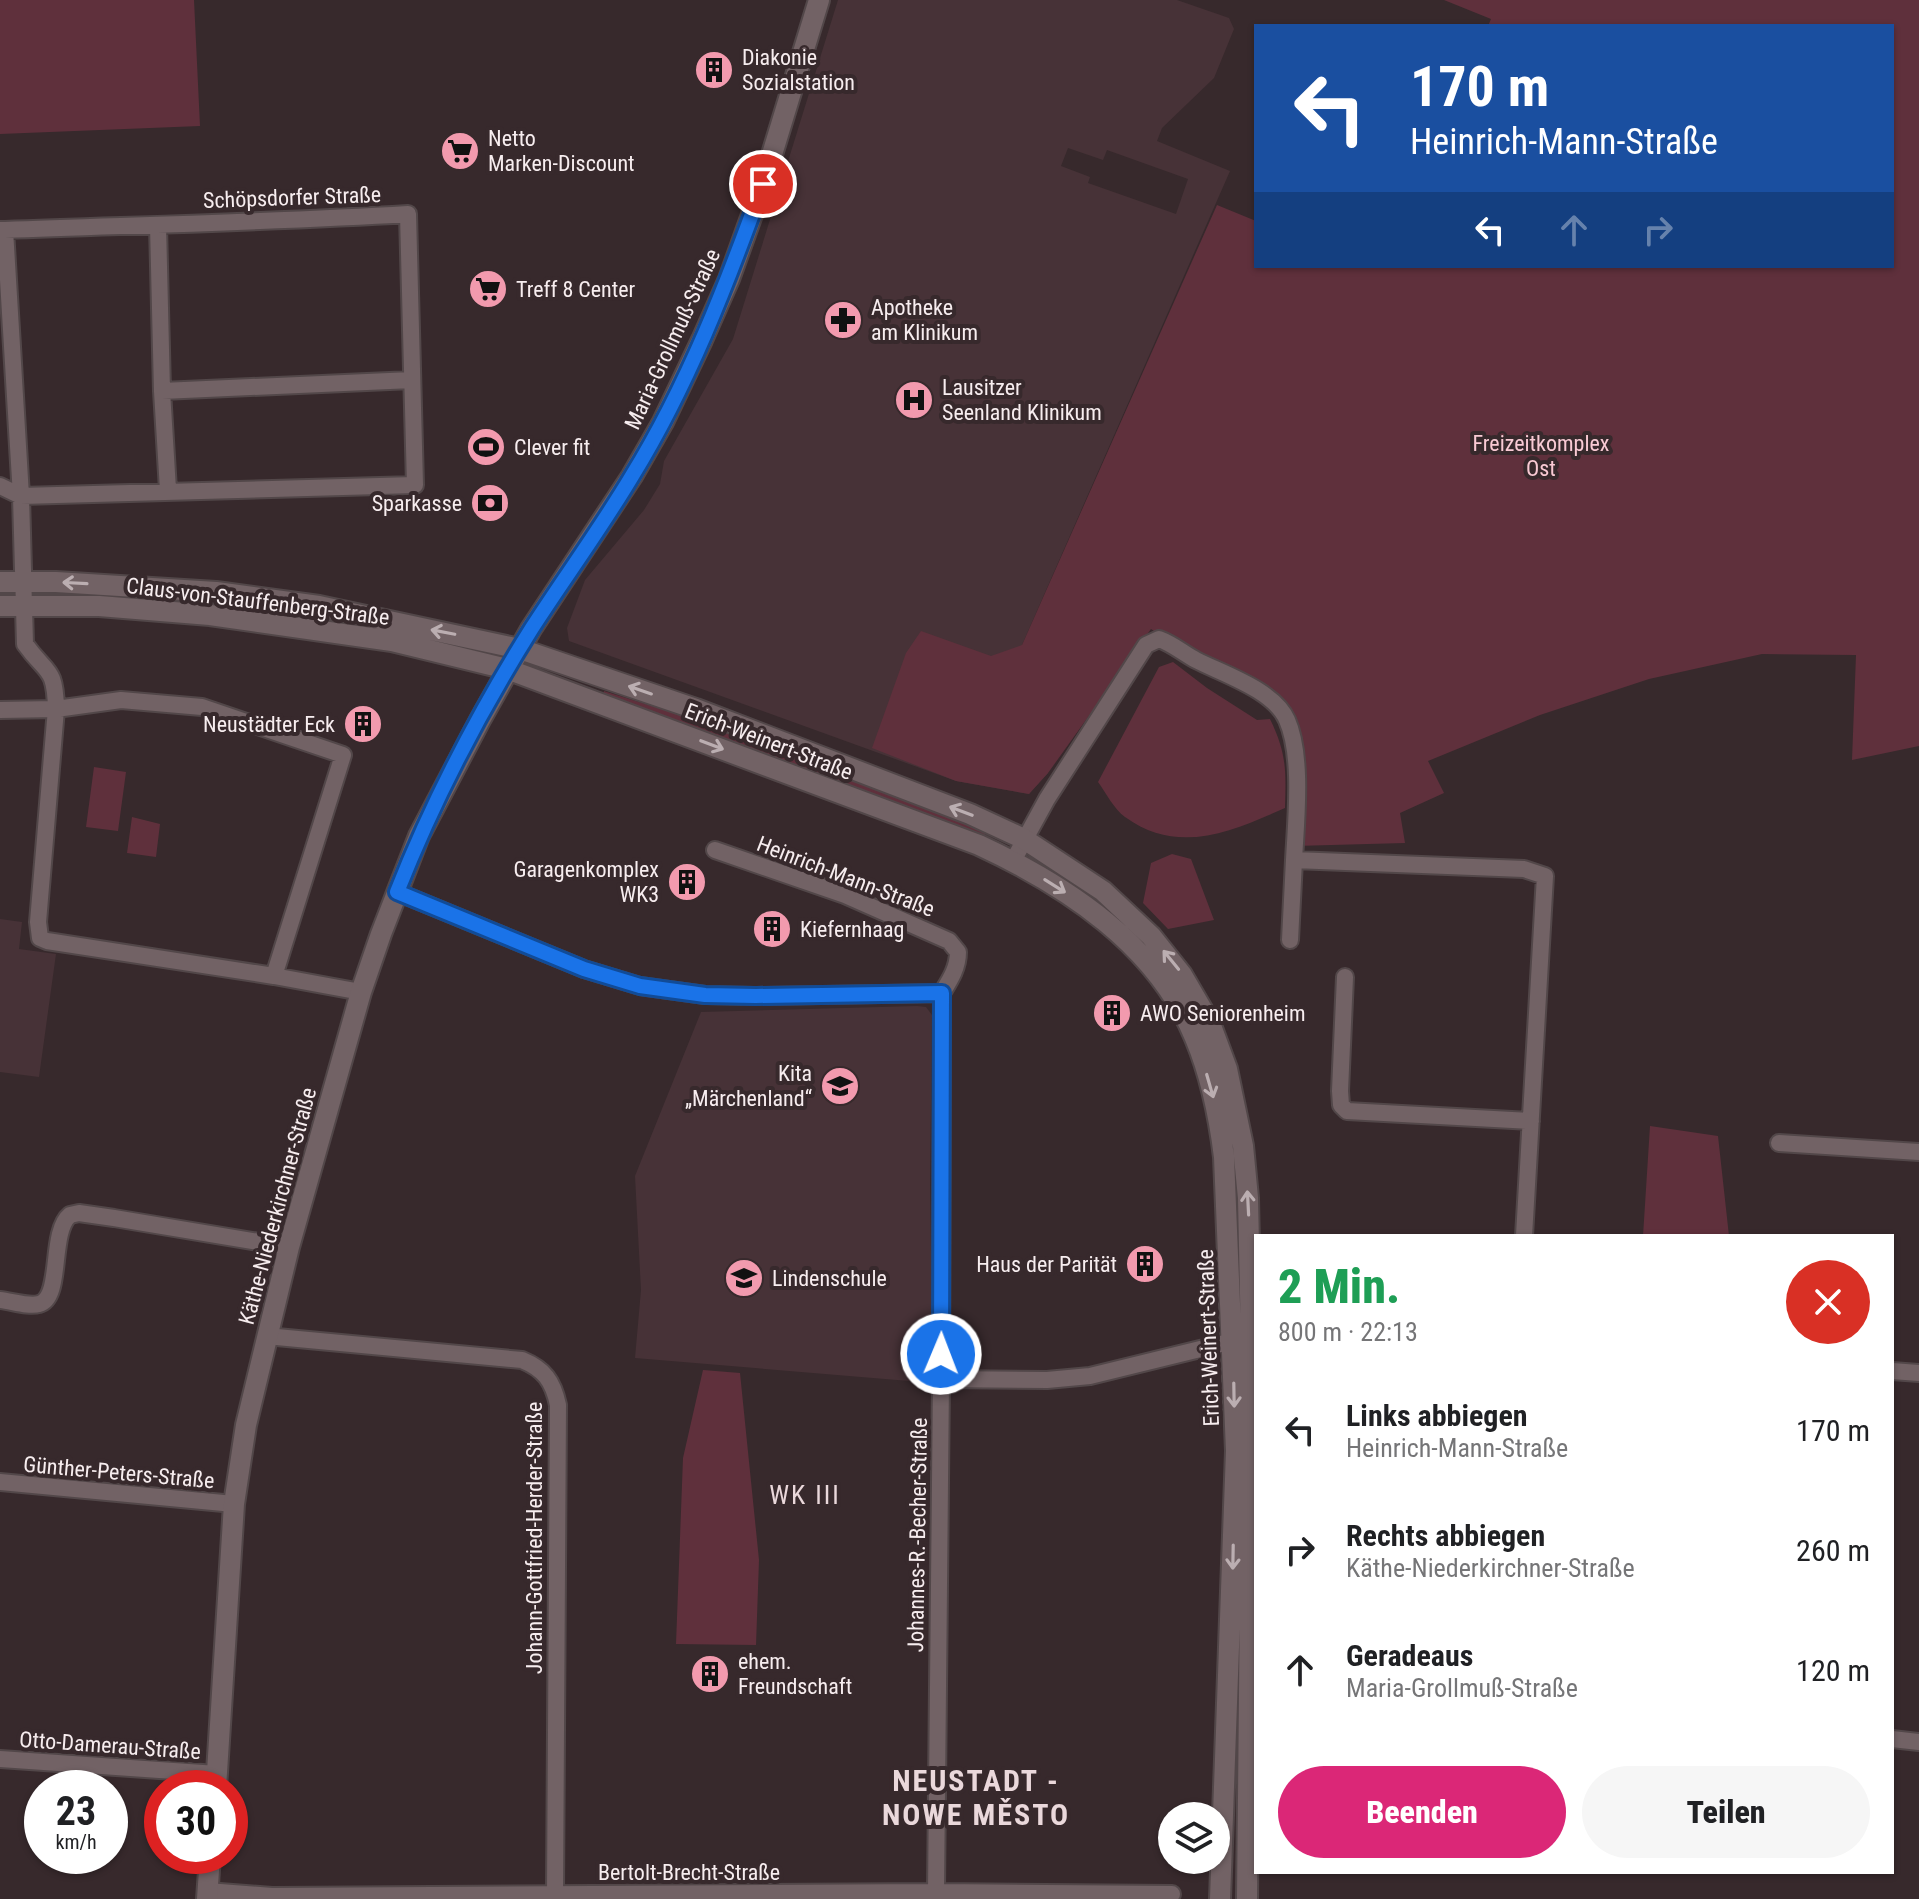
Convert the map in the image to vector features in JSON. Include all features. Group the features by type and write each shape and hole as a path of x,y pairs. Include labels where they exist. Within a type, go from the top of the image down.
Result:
{"street":[{"name":"Maria-Grollmuß-Straße","path":"507,669 632,476 702,340 729,279 763,184 819,0"},
{"name":"Schöpsdorfer Straße","path":"21,496 415,485 408,214 2,230 21,496 25,644 36,660 51,672 56,709"},
{"path":"158,225 168,490"},
{"path":"162,391 412,380"},
{"path":"0,486 21,496"},
{"name":"Claus-von-Stauffenberg-Straße","path":"0,582 182,589 319,606 520,649"},
{"name":"Claus-von-Stauffenberg-Straße","path":"0,606 99,606 290,626 392,641 507,669"},
{"path":"1013,861 1146,645 1159,639 1246,683 1273,702 1287,718 1295,757 1297,800 1290,940"},
{"name":"Erich-Weinert-Straße","path":"520,649 696,709 970,814 1024,839 1080,874 1122,906 1173,961 1210,1023 1236,1105 1248,1198 1247,1899"},
{"name":"Erich-Weinert-Straße","path":"507,669 940,830 1013,861 1081,902 1113,927 1167,989 1195,1037 1219,1115 1247,1338 1236,1451 1220,1899"},
{"name":"Käthe-Niederkirchner-Straße","path":"217,1770 234,1504 246,1425 289,1247 361,992 397,892 419,836 507,669"},
{"path":"0,710 56,709 121,700 202,707 343,755 274,976"},
{"path":"56,709 38,922 40,938 361,992"},
{"name":"Heinrich-Mann-Straße","path":"715,850 845,895 949,941 956,947 958,957 942,993 941,1379"},
{"path":"1294,860 1524,869 1545,876 1524,1234"},
{"path":"397,892 584,969 640,986 705,995 942,993"},
{"path":"1345,977 1340,1091 1341,1105 1347,1111 1531,1121"},
{"path":"1779,1143 1919,1152"},
{"path":"0,1300 39,1304 45,1300 52,1286 60,1226 70,1215 79,1213 289,1247"},
{"name":"Johann-Gottfried-Herder-Straße","path":"266,1336 522,1360 541,1369 550,1380 558,1405 555,1894"},
{"path":"941,1379 1047,1380 1090,1376 1247,1338"},
{"path":"1894,1371 1919,1373"},
{"name":"Johannes-R.-Becher-Straße","path":"936,1892 941,1379"},
{"name":"Günther-Peters-Straße","path":"0,1482 234,1504"},
{"path":"1894,1739 1919,1742"},
{"name":"Otto-Damerau-Straße","path":"0,1759 144,1774"},
{"name":"Erich-Weinert-Straße","path":"1248,1873 1254,1847"},
{"path":"207,1895 209,1874"},
{"name":"Bertolt-Brecht-Straße","path":"207,1895 1172,1894"}],"shaded area":[{"name":"Lausitzer Seenland Klinikum","path":"838,0 1177,0 1229,18 1234,29 1214,78 1162,128 1157,141 1230,171 1022,645 1048,773 1029,794 956,781 569,641 567,628 585,580 644,510 660,484 664,461 733,339","holes":["1068,148 1103,160 1107,150 1188,179 1176,214 1088,183 1090,177 1061,166"]},
{"path":"0,919 22,922 19,949 56,954 39,1077 0,1072"},
{"path":"926,1007 932,1015 930,1185 933,1383 635,1358 641,1290 635,1176 701,1012"}],"green space":[{"path":"0,0 194,0 200,126 0,134"},
{"name":"Freizeitkomplex Ost","path":"1444,0 1919,0 1919,746 1852,760 1856,655 1762,654 1649,679 1540,715 1428,761 1444,793 1400,813 1405,843 1295,846 1287,718 1151,629 1048,773 1029,794 956,781 872,748 906,653 921,631 991,656 1022,645 1217,205 1254,220 1254,268 1894,268 1894,24 1489,24 1491,19"},
{"path":"1173,662 1257,720 1270,719 1280,742 1284,763 1285,808 1225,831 1185,837 1145,829 1125,817 1114,805 1098,782 1159,667"},
{"path":"604,691 719,727 986,832 984,837 603,695"},
{"path":"94,767 126,772 118,831 86,827"},
{"path":"132,817 160,824 156,857 127,853"},
{"path":"1172,854 1191,859 1214,920 1168,929 1143,903 1151,863"},
{"path":"1650,1126 1718,1136 1729,1234 1643,1234"},
{"path":"703,1370 740,1373 759,1560 756,1645 676,1644 683,1458"}],"place":[{"name":"Diakonie Sozialstation","path":"714,70"},
{"name":"Netto Marken-Discount","path":"460,151"},
{"name":"Treff 8 Center","path":"488,289"},
{"name":"Apotheke am Klinikum","path":"843,320"},
{"name":"Lausitzer Seenland Klinikum","path":"914,400"},
{"name":"Clever fit","path":"486,447"},
{"name":"Sparkasse","path":"490,503"},
{"name":"Neustädter Eck","path":"363,724"},
{"name":"Garagenkomplex WK3","path":"687,882"},
{"name":"Kiefernhaag","path":"772,929"},
{"name":"AWO Seniorenheim","path":"1112,1013"},
{"name":"Kita „Märchenland“","path":"840,1086"},
{"name":"Haus der Parität","path":"1145,1264"},
{"name":"Lindenschule","path":"744,1278"},
{"name":"ehem. Freundschaft","path":"710,1674"}],"district":[{"name":"WK III","path":"805,1495"},
{"name":"NEUSTADT - NOWE MĚSTO","path":"976,1798"}],"route":[{"path":"763,184 729,279 663,422 632,476 507,669 419,836 397,892 584,969 640,986 705,995 942,993 941,1354"}]}
